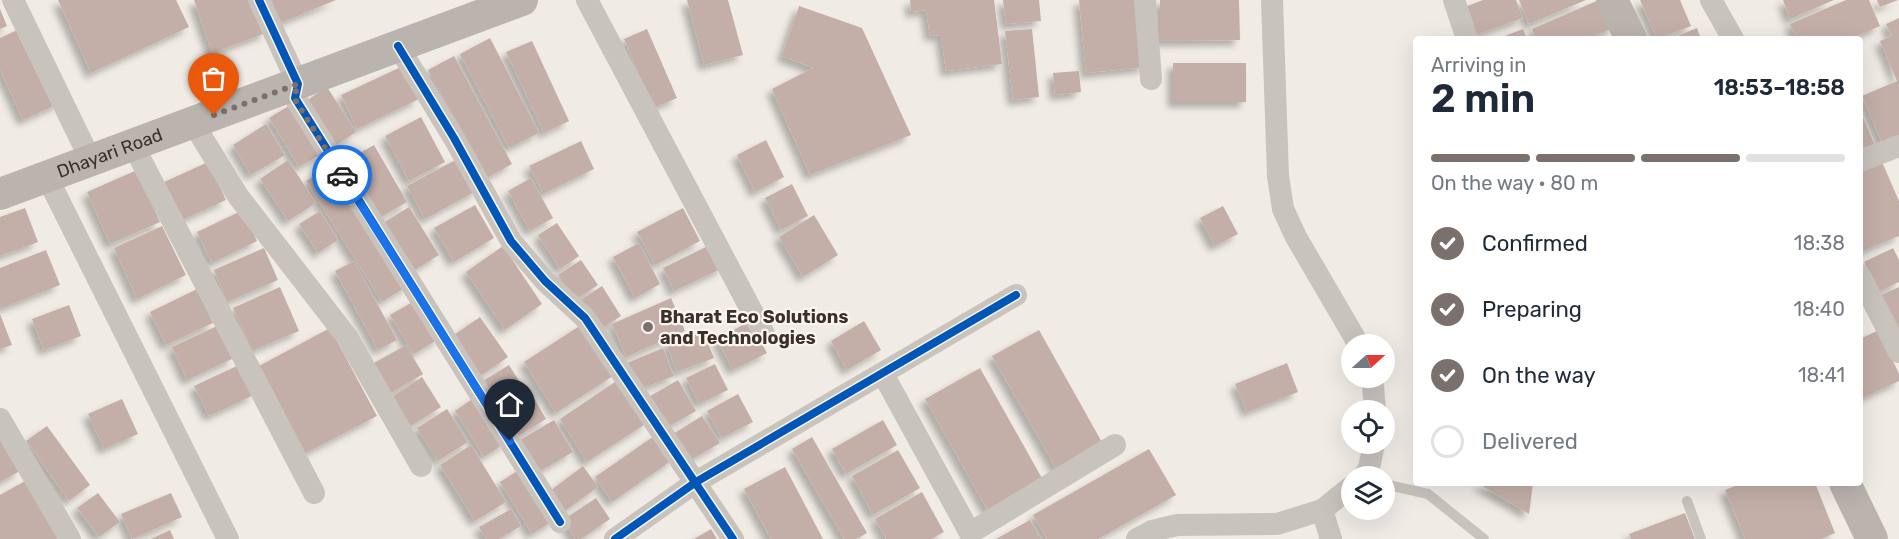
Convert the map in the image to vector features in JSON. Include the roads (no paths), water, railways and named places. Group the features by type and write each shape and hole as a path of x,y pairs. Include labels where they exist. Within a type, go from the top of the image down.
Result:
{"main road":[{"name":"Dhayari Road","path":"0,194 522,0"},
{"path":"1612,0 1630,36"},
{"path":"1846,486 1872,539"}],"street":[{"path":"13,0 91,160"},
{"path":"259,0 298,84 294,98 560,522"},
{"path":"587,0 764,334"},
{"path":"1145,0 1151,79"},
{"path":"1272,0 1278,176 1283,208 1296,237 1353,334"},
{"path":"1454,0 1466,36"},
{"path":"1711,0 1731,36"},
{"path":"398,46 454,138 512,241 544,281 585,318 733,539"},
{"path":"193,123 238,196 347,337 421,466"},
{"path":"133,145 314,493"},
{"path":"1863,160 1899,146"},
{"path":"47,177 228,539"},
{"path":"1863,282 1899,352"},
{"path":"615,539 696,482 1016,295"},
{"path":"883,374 970,533 1115,445"},
{"path":"0,419 70,539"},
{"path":"1137,539 1152,531 1177,525 1276,524 1322,510 1341,495"},
{"path":"1322,510 1331,539"}],"lane":[{"path":"1395,486 1428,494 1484,539"},
{"path":"1687,501 1701,539"}],"place":[{"name":"Bharat Eco Solutions and Technologies","path":"648,327"}]}
